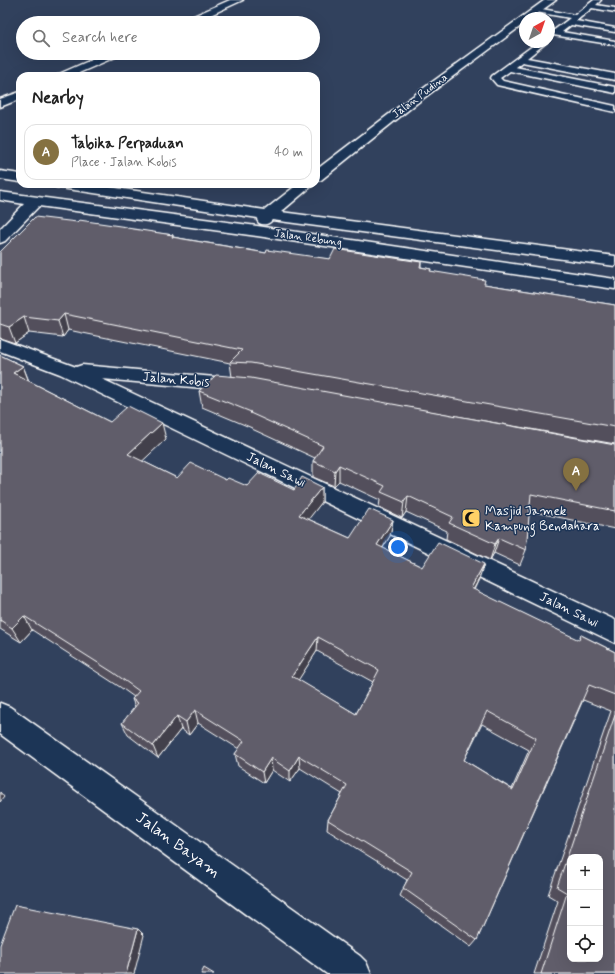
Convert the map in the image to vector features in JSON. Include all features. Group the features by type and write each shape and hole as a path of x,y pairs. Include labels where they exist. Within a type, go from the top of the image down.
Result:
{"street":[{"path":"201,16 238,0"},
{"name":"Jalan Pudina","path":"533,12 551,0"},
{"name":"Jalan Pudina","path":"320,174 413,101 519,22"},
{"path":"72,72 100,60"},
{"path":"0,104 16,97"},
{"path":"0,175 16,177"},
{"name":"Jalan Rebung","path":"89,188 615,261"},
{"path":"256,231 268,214 302,188"},
{"name":"Jalan Rebung","path":"0,196 256,231 615,284"},
{"path":"0,238 35,201"},
{"name":"Jalan Sawi","path":"0,345 67,370 615,632"},
{"name":"Jalan Kobis","path":"67,370 252,387"},
{"name":"Jalan Bayam","path":"0,717 348,968 354,974"}],"lane":[{"path":"555,33 598,0"},
{"path":"590,6 615,10"},
{"path":"536,10 575,18 615,30"},
{"path":"575,18 594,16"},
{"path":"555,35 615,43"},
{"path":"535,48 495,78 500,83 615,109"},
{"path":"520,59 615,77"},
{"path":"507,68 615,90"}],"building":[{"path":"35,217 77,222 79,220 127,227 173,235 172,237 266,253 267,250 330,259 335,249 421,262 420,267 431,269 430,271 485,280 484,284 615,305 615,427 251,363 230,362 242,350 64,314 58,321 24,317 9,327 0,324 0,252"},
{"path":"0,355 23,366 13,373 110,422 128,406 162,423 128,454 177,478 191,463 226,480 228,478 247,486 259,473 294,490 302,477 322,487 299,515 350,538 369,509 393,520 377,545 422,567 438,542 484,564 471,588 579,640 581,635 615,652 615,695 589,685 477,940 403,888 412,872 328,820 347,785 299,756 290,771 271,758 262,772 235,754 244,741 195,710 186,722 177,716 153,746 122,723 138,703 132,699 139,691 114,673 24,616 12,628 0,620","holes":["318,637 379,670 356,714 292,676","487,711 536,738 513,790 464,760"]},
{"path":"216,375 251,378 615,445 615,511 531,494 526,550 499,538 495,544 449,523 453,517 408,496 404,502 381,492 385,486 339,465 335,471 313,461 323,446 250,413 251,412 199,391"},
{"path":"615,715 615,974 541,974 567,893 567,962 603,962 603,854 568,854"},
{"path":"567,857 567,890 567,893 557,887"},
{"path":"15,905 138,929 126,974 0,974 0,945"},
{"path":"204,968 214,974 201,974"}],"place":[{"name":"Tabika Perpaduan","path":"576,491"},
{"name":"Masjid Jamek Kampung Bendahara","path":"471,518"}]}
